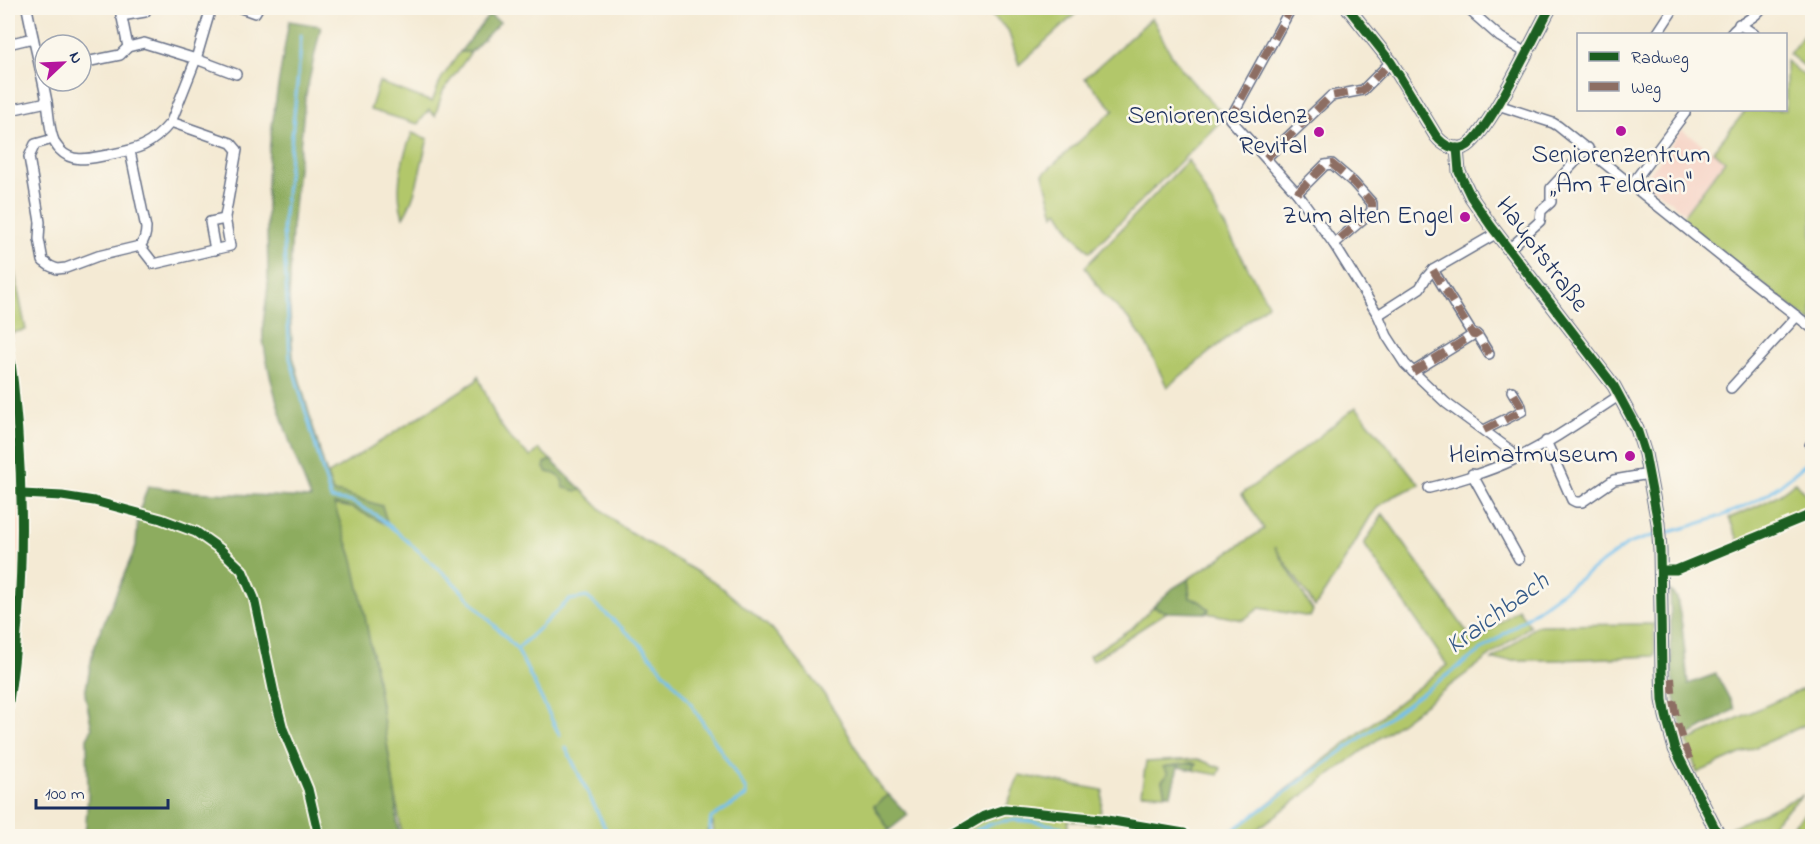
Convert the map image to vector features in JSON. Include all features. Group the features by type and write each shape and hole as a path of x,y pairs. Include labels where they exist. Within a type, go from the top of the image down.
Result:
{"main road":[{"path":"8,397 15,552 8,651"}],"street":[{"path":"8,44 33,38 27,8"},
{"path":"128,47 121,12 145,12 147,8"},
{"path":"46,93 53,140 60,150 69,156 88,159 130,151 150,143 171,123 196,59 211,8"},
{"path":"241,8 255,13 258,8"},
{"path":"1291,8 1230,119 1297,193 1334,244 1405,364 1446,403 1510,450 1515,459"},
{"path":"1348,8 1391,62 1436,136 1443,144 1457,148 1464,147 1476,137 1498,105 1550,8"},
{"path":"1658,33 1674,8"},
{"path":"1732,33 1739,24 1756,16 1761,8"},
{"path":"1473,9 1500,37 1526,52"},
{"path":"1739,24 1752,33"},
{"path":"93,61 120,55 128,47 144,43 236,74"},
{"path":"1266,158 1331,96 1363,90 1391,62"},
{"path":"10,110 47,102"},
{"path":"1498,105 1553,123 1588,148 1812,328"},
{"path":"1632,184 1685,111"},
{"path":"140,246 154,264 230,246 225,219 237,150 231,143 171,123"},
{"path":"53,140 35,144 29,158 44,261 57,269 140,246 146,236 146,228 130,151"},
{"name":"Hauptstraße","path":"1457,148 1459,172 1471,197 1620,395 1637,429 1645,454 1658,523 1662,672 1666,716 1680,760 1719,837"},
{"path":"1509,249 1540,221 1541,211 1551,201 1551,188 1588,148"},
{"path":"1297,193 1328,163 1353,182 1371,203 1371,211 1334,244"},
{"path":"215,250 210,222 225,219"},
{"path":"1378,315 1420,288 1433,270 1497,233"},
{"path":"1433,270 1473,336"},
{"path":"1731,388 1797,316"},
{"path":"1413,372 1476,334 1489,354"},
{"path":"1484,430 1522,411 1512,391"},
{"path":"1430,488 1515,459 1620,395"},
{"path":"1546,441 1572,500 1576,502 1582,502 1614,480 1649,474"},
{"path":"1472,474 1519,559"}],"shaded area":[{"path":"1682,130 1725,160 1685,213 1644,181"}],"green space":[{"path":"983,8 1082,8 1019,65 1008,30"},
{"path":"489,15 500,22 471,52 460,52"},
{"path":"1152,18 1181,68 1222,113 1221,121 1090,252 1072,233 1058,211 1054,215 1043,174 1114,110 1085,78"},
{"path":"289,21 321,26 305,99 292,228 289,300 293,357 333,493 382,506 388,525 353,508 334,504 353,560 364,611 400,836 85,836 88,795 87,738 92,729 85,694 94,646 136,546 138,515 148,486 191,492 311,498 276,400 263,340 268,281 268,162 274,109"},
{"path":"1812,24 1812,72 1789,54"},
{"path":"460,52 471,52 443,91 435,116 429,110 418,124 370,110 379,82 432,102 441,79"},
{"path":"1787,62 1812,82 1812,323 1681,219 1725,161 1713,151 1745,111 1787,111"},
{"path":"412,133 428,139 415,189 403,217 399,196 400,175"},
{"path":"1188,160 1268,304 1167,387 1148,347 1131,321 1104,295 1085,267"},
{"path":"8,241 26,330 11,333 8,315"},
{"path":"478,376 497,420 510,438 531,457 539,449 551,460 545,463 547,472 557,474 577,491 582,490 620,526 716,583 774,631 818,685 868,769 881,788 889,795 874,806 889,830 883,836 714,836 713,823 704,836 402,836 376,675 353,560 333,504 353,508 387,524 382,506 333,493 327,475 476,381"},
{"path":"1356,407 1420,485 1394,496 1378,507 1315,607 1275,547 1313,611 1310,617 1260,608 1243,620 1207,613 1209,609 1199,601 1190,598 1188,579 1264,529 1242,494"},
{"path":"551,460 582,490 564,488 559,476 547,472 544,468 545,463"},
{"path":"1795,482 1812,502 1812,512 1739,542 1729,518 1772,498"},
{"path":"1383,514 1474,642 1518,609 1530,626 1248,836 1226,836 1447,665 1364,544"},
{"path":"1188,579 1190,598 1199,601 1209,609 1207,613 1167,612 1153,607 1173,588"},
{"path":"1670,591 1677,598 1688,684 1716,674 1735,709 1685,738 1673,684"},
{"path":"1153,607 1167,612 1092,661 1089,656 1133,627"},
{"path":"1654,624 1655,656 1492,660 1536,626"},
{"path":"1812,685 1812,722 1697,773 1687,741"},
{"path":"1198,759 1221,768 1218,775 1193,770 1196,764 1192,763 1167,766 1164,767 1168,773 1162,781 1165,794 1141,793 1146,762"},
{"path":"1196,764 1193,770 1178,767 1171,794 1165,794 1162,781 1168,773 1163,767"},
{"path":"1019,775 1103,790 1099,824 1068,820 1068,836 953,836 982,820 1004,813"},
{"path":"889,795 908,815 889,830 874,806"},
{"path":"1803,795 1759,836 1731,836 1727,829"},
{"path":"1812,807 1812,836 1782,836"}],"waterway":[{"path":"301,35 283,225 290,358 331,499 352,502 376,515 396,531 449,578 517,649"},
{"name":"Kraichbach","path":"1661,534 1717,518 1744,507 1769,493 1812,458"},
{"name":"Kraichbach","path":"1225,836 1628,544 1655,535"},
{"path":"560,736 517,649 569,600 587,597 638,642 687,698 746,790 746,796 711,818 709,836"},
{"path":"566,748 609,836"},
{"path":"966,836 1001,821 1035,822 1062,827"}],"marked path":[{"path":"1230,119 1291,8"},
{"path":"1266,158 1331,96 1363,90 1391,62"},
{"path":"1297,193 1325,165 1332,164 1372,203 1372,211 1334,244"},
{"path":"1433,270 1473,335 1478,336 1489,354"},
{"path":"1413,372 1473,335"},
{"path":"1484,430 1522,411 1512,391"},
{"path":"1671,678 1678,724 1693,767"}],"cycle path":[{"path":"1348,8 1391,62 1436,136 1453,148 1465,147 1486,125 1550,8"},
{"path":"1457,148 1459,172 1471,197 1614,386 1637,429 1645,454 1658,523 1663,700 1666,716 1675,749 1719,836"},
{"path":"8,338 18,430 22,523 18,616 8,708"},
{"path":"22,494 62,496 94,501 161,519 196,532 220,549 242,570 254,598 283,729 308,789 319,836"},
{"path":"1661,570 1676,570 1812,514"},
{"path":"950,836 984,816 1005,809 1101,819 1184,833 1181,836"}],"place":[{"name":"Seniorenzentrum „Am Feldrain\"","path":"1621,131"},
{"name":"Seniorenresidenz Revital","path":"1319,132"},
{"name":"Zum alten Engel","path":"1465,217"},
{"name":"Heimatmuseum","path":"1630,456"}]}
